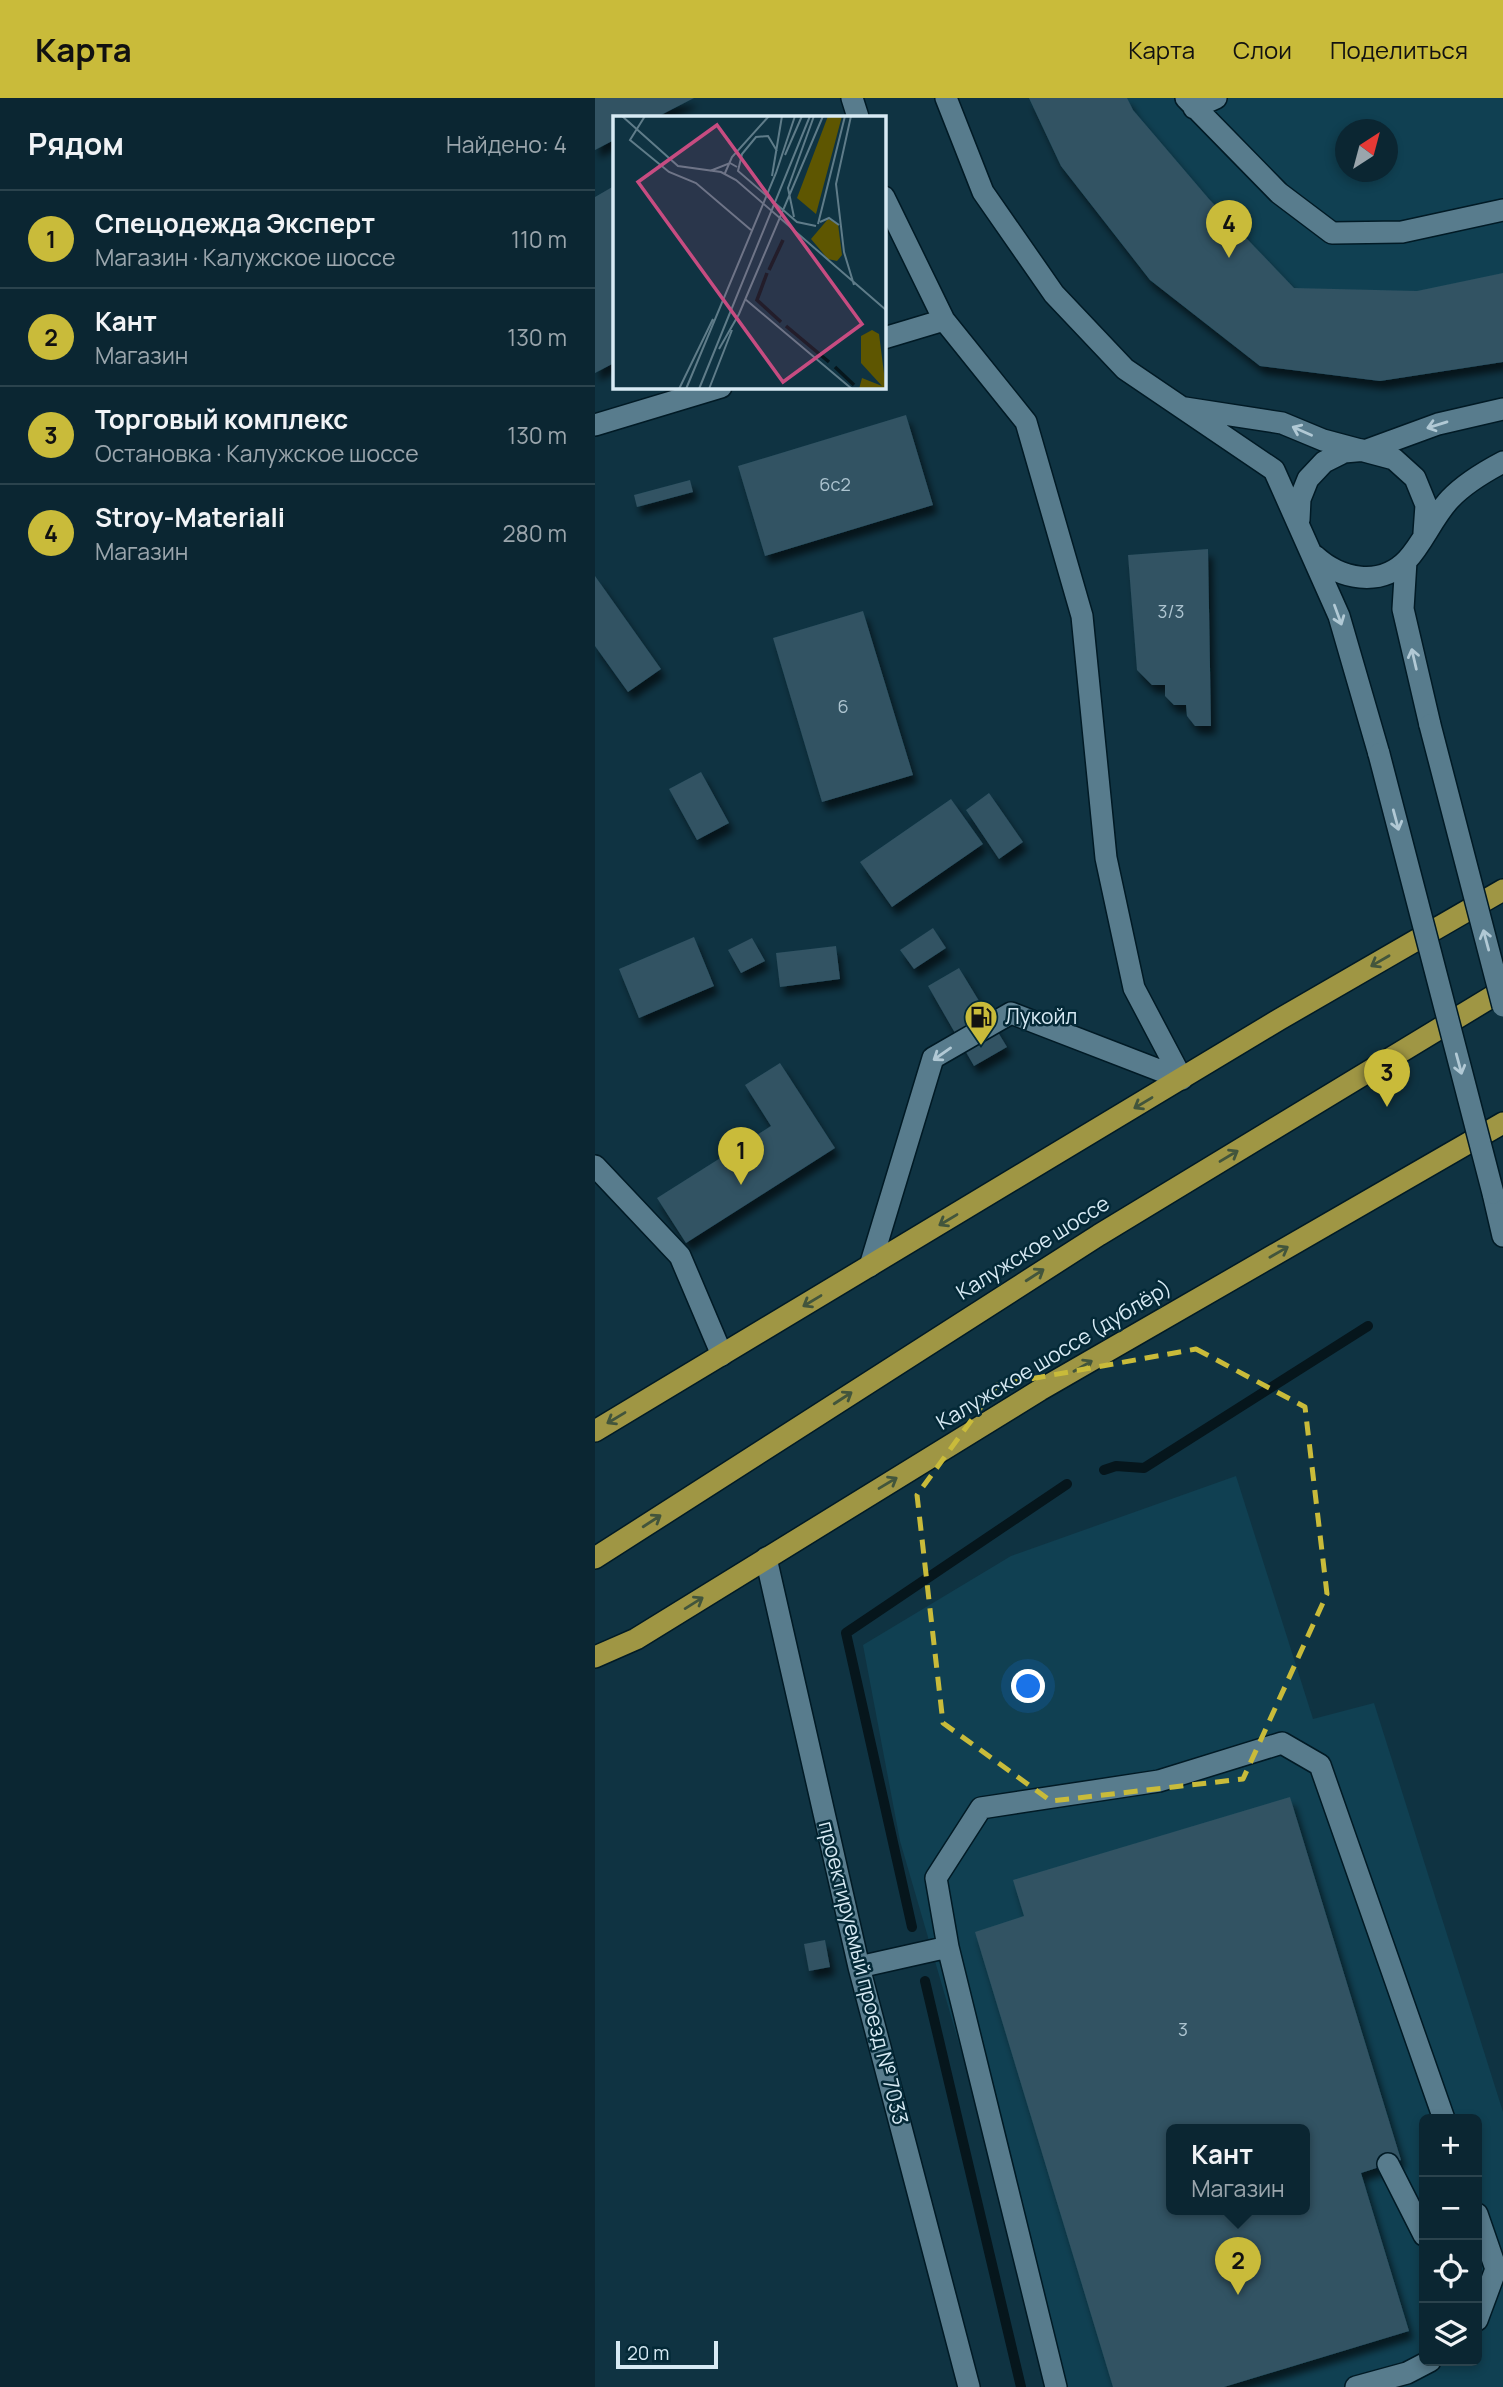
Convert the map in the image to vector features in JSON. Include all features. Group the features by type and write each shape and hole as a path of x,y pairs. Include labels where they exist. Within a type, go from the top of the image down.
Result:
{"highway":[{"path":"595,1431 1503,890"},
{"name":"Калужское шоссе","path":"595,1558 1099,1235 1503,990"},
{"name":"Калужское шоссе (дублёр)","path":"595,1657 636,1639 1040,1390 1503,1123"}],"street":[{"path":"852,98 858,116"},
{"path":"946,98 983,191 1054,294 1125,369 1177,407 1274,470 1339,616 1379,754 1503,1236"},
{"path":"1190,103 1216,98"},
{"path":"1190,103 1279,194 1332,233 1402,232 1503,210"},
{"path":"885,199 944,320 1027,422 1082,616 1105,858 1134,988 1182,1079"},
{"path":"885,338 944,320"},
{"path":"595,425 718,388"},
{"path":"1177,407 1282,422 1323,440 1394,459 1415,478 1426,505 1424,533"},
{"path":"1299,522 1300,499 1308,479 1324,462 1344,453 1367,450 1438,424 1503,408"},
{"path":"1311,552 1331,570 1357,578 1383,575 1406,561 1451,497 1478,475 1503,462"},
{"path":"1406,561 1403,609 1430,725 1503,1006"},
{"path":"870,1266 933,1058 1011,1013 1182,1079"},
{"path":"595,1166 680,1256 722,1355"},
{"name":"проектируемый проезд № 7033","path":"767,1558 859,1967 969,2387"},
{"path":"1056,2387 948,1947 936,1878 981,1808 1159,1781 1282,1743 1320,1765 1442,2114"},
{"path":"859,1967 948,1947"},
{"path":"1388,2164 1419,2225"},
{"path":"1482,2228 1496,2269 1482,2307"},
{"path":"1356,2387 1419,2361"}],"highlighted area":[{"path":"1196,1349 1305,1407 1327,1594 1243,1779 1051,1801 943,1723 917,1495 997,1385"}],"shaded area":[{"path":"1029,98 1503,98 1503,362 1380,381 1260,366 1150,280 1061,166"},
{"path":"1236,1476 1313,1719 1374,1703 1503,2112 1503,2387 1059,2387 900,1841 863,1645 1011,1556"}],"building":[{"path":"595,98 694,98 659,116 613,116 613,141 595,150"},
{"path":"1029,98 1127,98 1133,110 1209,199 1294,288 1417,291 1503,273 1503,362 1380,381 1260,366 1150,280 1061,166"},
{"path":"613,187 613,364 595,373 595,197"},
{"path":"906,415 933,505 765,556 738,466"},
{"path":"690,480 693,492 637,507 634,495"},
{"path":"1208,549 1211,726 1195,726 1187,716 1186,705 1174,705 1165,696 1165,685 1152,685 1137,670 1128,555"},
{"path":"595,576 661,669 628,692 595,646"},
{"path":"863,611 913,775 822,802 773,638"},
{"path":"701,772 729,823 697,840 669,789"},
{"path":"989,793 1023,842 999,859 966,810"},
{"path":"951,799 983,844 892,907 860,862"},
{"path":"933,928 946,948 914,969 900,950"},
{"path":"694,937 714,986 639,1018 619,969"},
{"path":"752,938 765,961 741,973 728,950"},
{"path":"836,946 840,979 780,987 776,953"},
{"path":"959,968 1007,1047 974,1066 928,986"},
{"path":"780,1063 835,1148 686,1243 657,1198 771,1126 745,1085"},
{"path":"1290,1797 1401,2160 1361,2173 1409,2331 1224,2387 1113,2387 975,1932 1024,1916 1013,1880"},
{"path":"825,1940 830,1967 809,1971 804,1944"}],"waterway":[{"path":"1104,1470 1116,1466 1144,1468 1368,1326"},
{"path":"912,1927 846,1633 1067,1484"},
{"path":"925,1981 1021,2387"}],"place":[{"name":"Stroy-Materiali","path":"1229,258"},
{"name":"Лукойл","path":"981,1047"},
{"name":"Торговый комплекс","path":"1387,1107"},
{"name":"Спецодежда Эксперт","path":"741,1185"},
{"name":"Кант","path":"1238,2295"}]}
